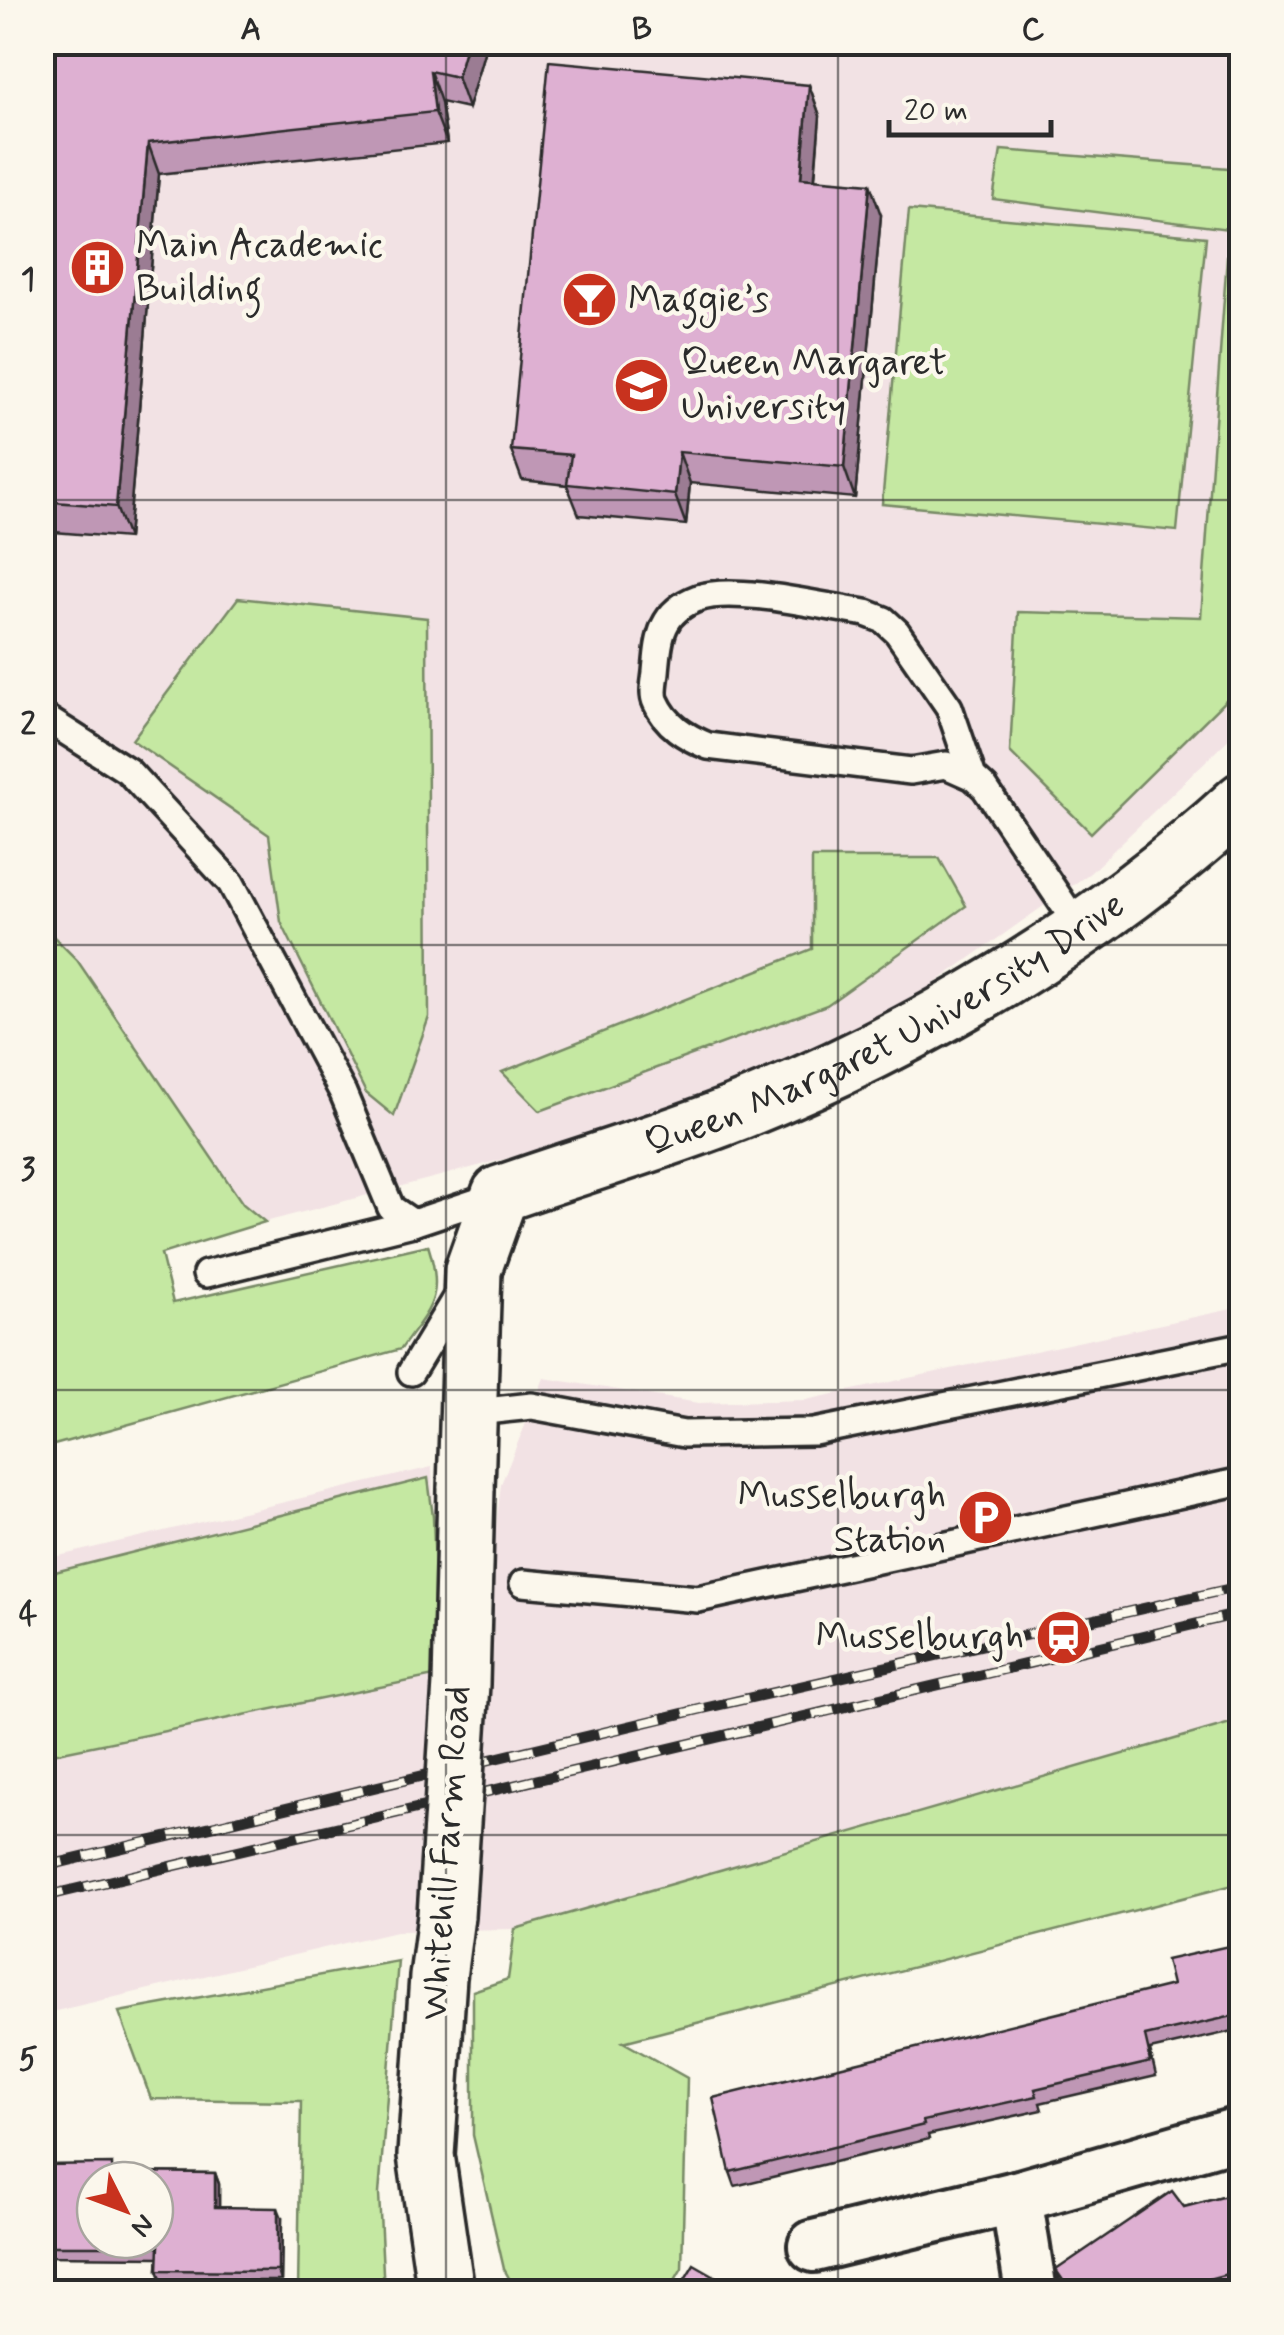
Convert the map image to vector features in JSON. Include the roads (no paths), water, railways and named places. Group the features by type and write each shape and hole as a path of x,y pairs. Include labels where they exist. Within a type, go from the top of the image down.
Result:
{"street":[{"name":"Queen Margaret University Drive","path":"500,1194 652,1144 827,1073 981,991 1080,929 1242,801"},
{"name":"Whitehill Farm Road","path":"446,2292 426,2155 461,1684 473,1270 500,1194"},
{"path":"814,2246 1016,2197 1242,2132"},
{"path":"1016,2197 1031,2292"}],"lane":[{"path":"973,777 948,706 897,632 884,620 725,592 696,599 675,611 660,630 653,699 668,721 687,737 708,746 911,772 946,765 973,777 985,788 1080,929"},
{"path":"42,716 128,770 232,883 344,1093 391,1208 414,1223"},
{"path":"206,1274 414,1223 500,1194"},
{"path":"411,1372 473,1270"},
{"path":"467,1412 532,1406 684,1434 814,1432 1242,1346"},
{"path":"522,1582 698,1600 1242,1482"}],"railway":[{"path":"42,1867 701,1709 1242,1586"},
{"path":"42,1897 1242,1613"}],"place":[{"name":"Main Academic Building","path":"97,267"},
{"name":"Maggie’s","path":"589,300"},
{"name":"Queen Margaret University","path":"642,385"},
{"name":"Musselburgh Station","path":"985,1518"},
{"name":"Musselburgh","path":"1063,1637"}]}
